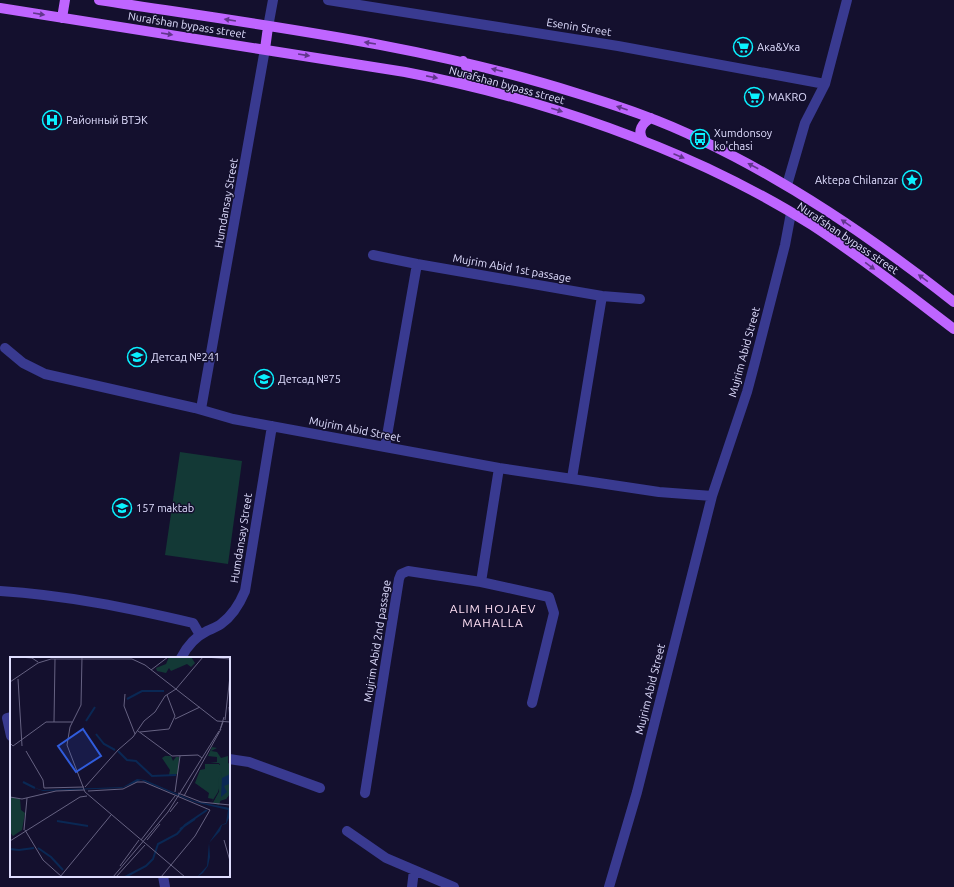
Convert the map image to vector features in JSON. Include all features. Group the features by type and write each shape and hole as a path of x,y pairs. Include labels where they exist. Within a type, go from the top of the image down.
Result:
{"main road":[{"path":"62,18 65,0"},
{"name":"Nurafshan bypass street","path":"99,0 396,47 463,62 558,87 651,118 700,139 787,185 878,245 954,302"},
{"name":"Nurafshan bypass street","path":"0,8 405,72 459,83 550,108 643,140 723,176 762,196 812,225 954,330"},
{"name":"Humdansay Street","path":"265,49 268,26"},
{"path":"459,83 465,79 468,74 467,67 463,62"},
{"path":"643,140 640,134 641,127 651,118"}],"street":[{"name":"Humdansay Street","path":"268,26 272,0"},
{"name":"Esenin Street","path":"328,0 618,46 825,84"},
{"path":"787,185 805,123 825,84 846,0"},
{"name":"Humdansay Street","path":"201,409 265,49"},
{"name":"Mujrim Abid Street","path":"609,887 637,792 712,496 747,392 785,245 791,213"},
{"name":"Mujrim Abid 1st passage","path":"373,254 417,264 602,296 640,299"},
{"path":"385,446 417,264"},
{"path":"572,478 602,296"},
{"name":"Mujrim Abid Street","path":"5,348 22,363 44,374 201,409 233,419 500,468 659,492 712,496"},
{"name":"Humdansay Street","path":"182,657 192,641 200,635 221,625 228,618 241,601 245,591 272,426"},
{"path":"481,582 500,468"},
{"name":"Mujrim Abid 2nd passage","path":"365,793 399,579 401,574 408,570 481,582 549,597 554,613 532,703"},
{"path":"0,591 32,593 136,610 193,623 200,635"},
{"path":"10,717 7,718 10,732"},
{"path":"230,759 249,762 320,788"},
{"path":"347,832 386,858 454,886"},
{"path":"412,887 414,870"},
{"path":"163,877 165,887"}],"green space":[{"path":"180,452 242,461 228,564 165,555"}],"place":[{"name":"Ака&Ука","path":"743,47"},
{"name":"MAKRO","path":"754,97"},
{"name":"Районный ВТЭК","path":"52,120"},
{"name":"Xumdonsoy ko'chasi","path":"700,139"},
{"name":"Aktepa Chilanzar","path":"912,180"},
{"name":"Детсад №241","path":"137,357"},
{"name":"Детсад №75","path":"264,379"},
{"name":"157 maktab","path":"122,508"}],"district":[{"name":"ALIM HOJAEV MAHALLA","path":"493,616"}]}
